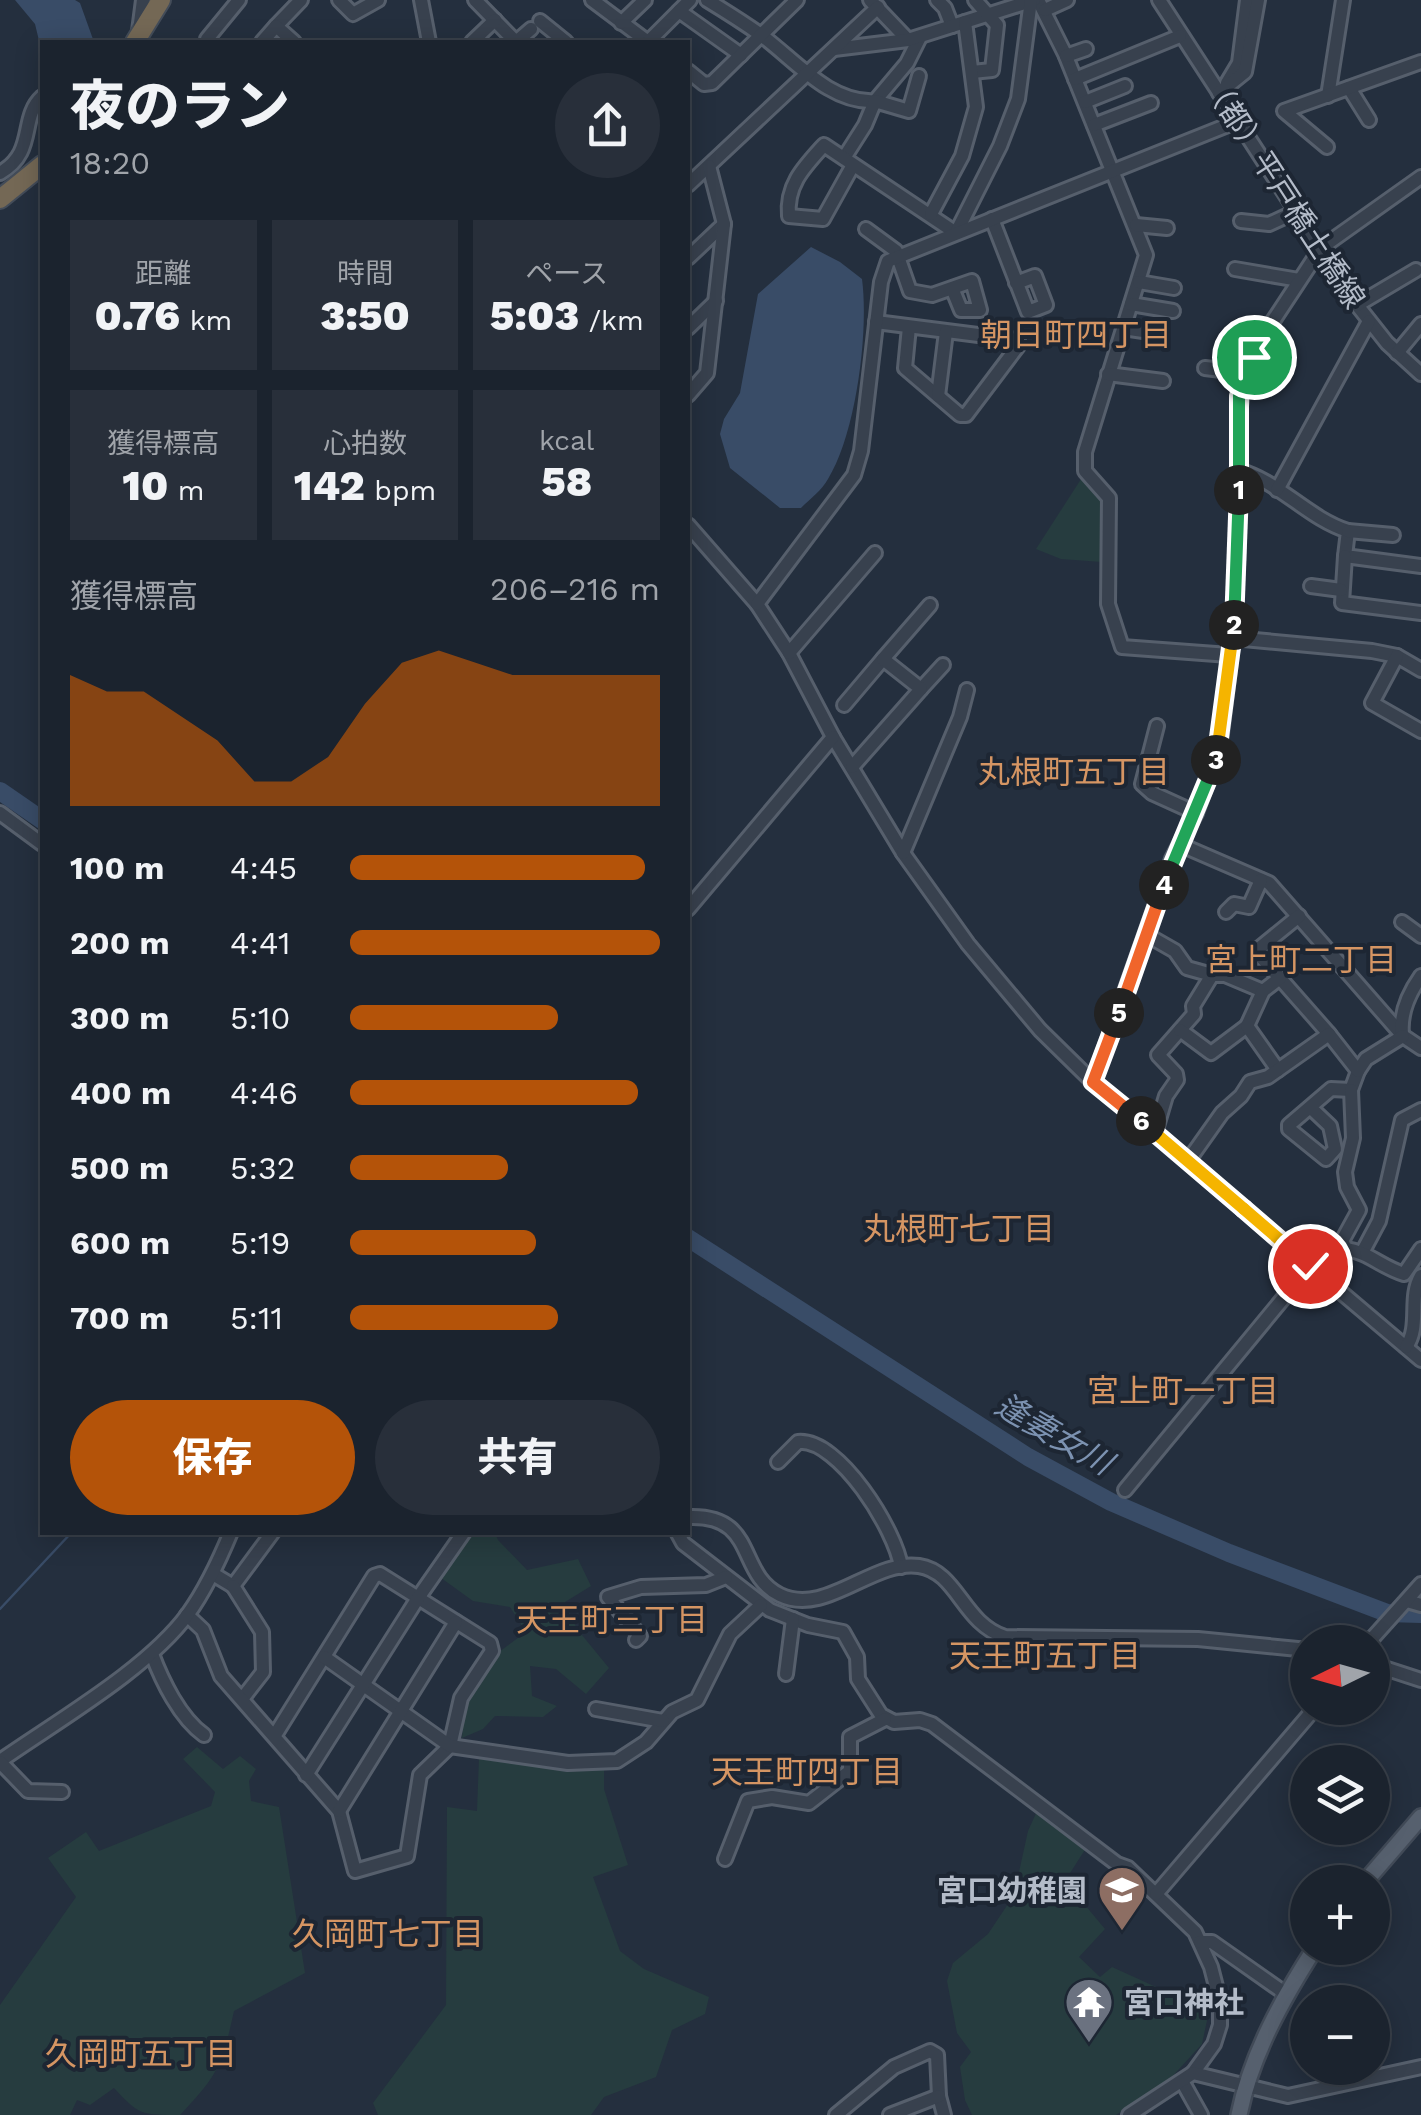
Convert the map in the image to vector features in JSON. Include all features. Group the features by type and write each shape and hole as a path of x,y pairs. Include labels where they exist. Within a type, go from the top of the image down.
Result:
{"highway":[{"path":"136,40 160,0"},
{"path":"0,199 40,167"}],"main road":[{"path":"1380,1865 1421,1817"},
{"path":"1239,2115 1286,1994 1304,1965"}],"street":[{"path":"136,40 143,0"},
{"path":"207,39 239,0"},
{"path":"264,40 301,0"},
{"path":"340,0 353,14 378,0"},
{"path":"420,0 425,40"},
{"path":"475,0 514,40"},
{"path":"592,0 645,40"},
{"path":"621,23 645,0"},
{"path":"650,40 690,0"},
{"path":"708,0 760,34 831,90 858,102 875,102 909,112 920,76"},
{"path":"690,72 709,84 797,0"},
{"path":"931,214 962,156 976,107 972,72 958,24 937,0"},
{"path":"972,72 992,70 997,24 975,0"},
{"path":"834,49 914,39 1036,2 1068,0"},
{"path":"1219,93 1239,62 1247,0"},
{"path":"1219,93 1245,72 1258,0"},
{"path":"1328,96 1343,0"},
{"name":"（都）平戸橋土橋線","path":"1160,1 1356,306 1421,374"},
{"path":"1036,2 1066,56 1146,256 1085,452 1085,468 1109,498 1108,604 1122,646 1229,655"},
{"path":"956,233 1000,146 1018,99 1036,2"},
{"path":"690,179 834,49 874,4 914,39"},
{"path":"679,12 742,56"},
{"path":"474,40 495,20"},
{"path":"518,40 535,25 562,40"},
{"path":"276,26 292,40"},
{"path":"1075,79 1180,36"},
{"path":"914,39 907,63 875,102 866,125 849,162 822,219 789,216 787,201 794,179 824,144 849,162 931,214 956,233"},
{"path":"1066,56 1086,50"},
{"path":"1326,147 1284,112 1420,59"},
{"path":"1084,102 1125,86"},
{"path":"1349,88 1369,120"},
{"path":"0,174 22,154 34,106 40,99"},
{"path":"1094,125 1151,103"},
{"path":"757,604 854,475 861,451 876,322 888,261 1238,121"},
{"path":"690,392 707,373 724,224 709,166"},
{"path":"1093,1082 1148,936 1172,859 1196,813 1219,750 1233,638 1238,562 1239,396 1246,372 1272,321 1321,248 1421,177"},
{"path":"1241,221 1269,224 1295,212"},
{"path":"992,218 1016,283"},
{"path":"690,256 724,224"},
{"path":"1136,225 1167,228"},
{"path":"866,229 896,251 910,291 932,295 952,288"},
{"path":"1235,268 1299,280"},
{"path":"1356,306 1416,270"},
{"path":"1138,282 1174,288"},
{"path":"690,326 716,302"},
{"path":"1131,304 1172,310"},
{"path":"1277,490 1369,321"},
{"path":"876,322 1018,340 1018,346 966,415 960,415 906,368 910,327"},
{"path":"1397,352 1421,324"},
{"path":"1123,328 1150,332"},
{"path":"938,396 946,332"},
{"path":"1206,368 1246,372"},
{"path":"1108,374 1163,381"},
{"path":"1237,470 1277,490 1325,522 1348,531 1393,535"},
{"path":"690,527 757,604 903,853 1040,1030 1093,1082 1421,1360"},
{"path":"1348,531 1340,600 1346,604 1421,612"},
{"path":"789,653 875,553"},
{"path":"1345,556 1421,566"},
{"path":"1311,586 1341,590"},
{"path":"844,705 930,605"},
{"path":"1233,638 1397,656 1421,670"},
{"path":"1397,656 1372,703 1421,730"},
{"path":"884,658 921,690"},
{"path":"852,766 942,665"},
{"path":"903,853 968,690"},
{"path":"1157,726 1142,784 1152,793 1196,813"},
{"path":"690,907 833,737"},
{"path":"0,813 40,843"},
{"path":"1181,845 1269,884 1402,1036 1421,1048"},
{"path":"1226,912 1234,904 1249,907 1261,880"},
{"path":"1299,916 1256,952 1358,1071"},
{"path":"1402,922 1421,936"},
{"path":"1148,936 1175,951 1187,968 1225,975 1262,991"},
{"path":"1155,1133 1166,1096 1178,1080 1158,1056 1194,1014 1193,1006 1212,975"},
{"path":"1402,1036 1401,1020 1421,976"},
{"path":"1180,1030 1211,1053 1247,1026 1262,991 1280,978"},
{"path":"1247,1026 1278,1070"},
{"path":"1188,1160 1250,1082 1268,1077 1329,1034"},
{"path":"1346,1248 1342,1242 1358,1210 1346,1187 1345,1172 1354,1138 1351,1090 1366,1059 1402,1036"},
{"path":"1311,1108 1330,1126 1335,1149 1326,1159 1289,1125 1331,1089 1351,1090"},
{"path":"1363,1251 1379,1221 1402,1120 1421,1110"},
{"path":"1126,1490 1315,1270 1346,1248 1363,1251 1370,1259 1404,1274 1421,1249"},
{"path":"1406,1347 1417,1329 1416,1285 1421,1276"},
{"path":"778,1462 798,1442 811,1442 820,1448 850,1475 881,1516 901,1567"},
{"path":"690,1516 723,1522 742,1542 765,1583 787,1598 820,1596 901,1567 924,1567 936,1572 982,1626 1005,1637 1198,1639 1290,1648"},
{"path":"62,1792 28,1791 0,1761 152,1654 187,1616 213,1574 230,1535"},
{"path":"233,1586 271,1535"},
{"path":"306,1775 462,1535"},
{"path":"678,1535 679,1540 761,1604 793,1619 844,1632 857,1657 858,1679 866,1696 885,1718 932,1724 1032,1803 1128,1868 1200,1942 1211,1967 1221,2016 1214,2044 1188,2077 1130,2115"},
{"path":"213,1574 233,1586 262,1632 263,1672 242,1698"},
{"path":"187,1616 203,1630 221,1676 339,1812 354,1870 407,1856 420,1775 450,1746 461,1698 492,1652 490,1643 380,1574 374,1576 274,1735"},
{"path":"636,1640 640,1636 608,1597 641,1587 706,1585 726,1577"},
{"path":"1385,1625 1421,1584"},
{"path":"1405,1602 1421,1605"},
{"path":"324,1657 450,1746 568,1762 617,1761 646,1742 672,1712 697,1700 730,1634 761,1604"},
{"path":"786,1674 793,1619"},
{"path":"339,1812 456,1622"},
{"path":"152,1654 168,1692 194,1727 204,1734"},
{"path":"1390,1670 1421,1680"},
{"path":"596,1708 663,1720"},
{"path":"726,1859 748,1801 772,1797 809,1803 850,1770 850,1737 885,1718"},
{"path":"1156,1894 1300,1725"},
{"path":"1200,1942 1212,1942 1286,1994"},
{"path":"836,2115 884,2074 930,2050 937,2055 944,2115"},
{"path":"1188,2077 1295,2095 1421,2067"},
{"path":"1188,2077 1201,2115"},
{"path":"890,2115 939,2096"}],"green space":[{"path":"1083,476 1104,499 1102,562 1061,559 1036,549"},
{"path":"466,1535 496,1535 527,1570 578,1559 591,1586 565,1602 577,1629 609,1668 586,1694 556,1669 530,1666 532,1696 557,1706 543,1717 495,1716 483,1729 462,1738 464,1704 495,1655 526,1632 510,1607 473,1601 437,1575"},
{"path":"197,1747 223,1769 240,1756 256,1769 249,1781 251,1801 279,1807 305,1973 234,2011 217,2068 180,2115 142,2112 114,2088 90,2105 77,2100 70,2115 0,2115 0,2005 76,1897 48,1858 86,1832 99,1851 211,1806 215,1792 183,1759"},
{"path":"479,1758 561,1770 604,1769 604,1789 628,1865 593,1877 620,1951 644,1969 709,1997 705,2014 672,2030 656,2077 604,2097 591,2115 378,2115 373,2103 446,2005 447,1807 477,1811"},
{"path":"1038,1809 1086,1848 1065,1881 1105,1929 1079,1957 1100,1977 1112,1967 1209,2011 1202,2044 1169,2080 1116,2115 972,2115 965,2100 960,2067 971,2052 957,2033 947,1981 953,1963 988,1934 1014,1895 1028,1831"}],"water":[{"path":"15,0 75,0 80,3 93,40 40,40 40,45 35,24"},
{"path":"811,247 862,279 862,354 846,436 828,479 801,508 780,508 730,468 720,434 740,393 758,294"}],"waterway":[{"name":"逢妻女川","path":"0,791 40,819"},
{"name":"逢妻女川","path":"690,1239 1028,1457 1111,1502 1229,1553 1387,1613 1421,1614"},
{"path":"0,1609 69,1535"}],"place":[{"name":"宮口幼稚園","path":"1122,1932"},
{"name":"宮口神社","path":"1089,2044"}],"district":[{"name":"朝日町四丁目","path":"1076,335"},
{"name":"丸根町五丁目","path":"1074,772"},
{"name":"宮上町二丁目","path":"1301,960"},
{"name":"丸根町七丁目","path":"959,1229"},
{"name":"宮上町一丁目","path":"1183,1391"},
{"name":"天王町三丁目","path":"612,1620"},
{"name":"天王町五丁目","path":"1045,1656"},
{"name":"天王町四丁目","path":"807,1772"},
{"name":"久岡町七丁目","path":"388,1934"},
{"name":"久岡町五丁目","path":"141,2054"}],"route":[{"path":"1254,357 1239,396 1238,562 1219,750 1196,813 1172,859 1148,936 1093,1082 1310,1266"}]}
